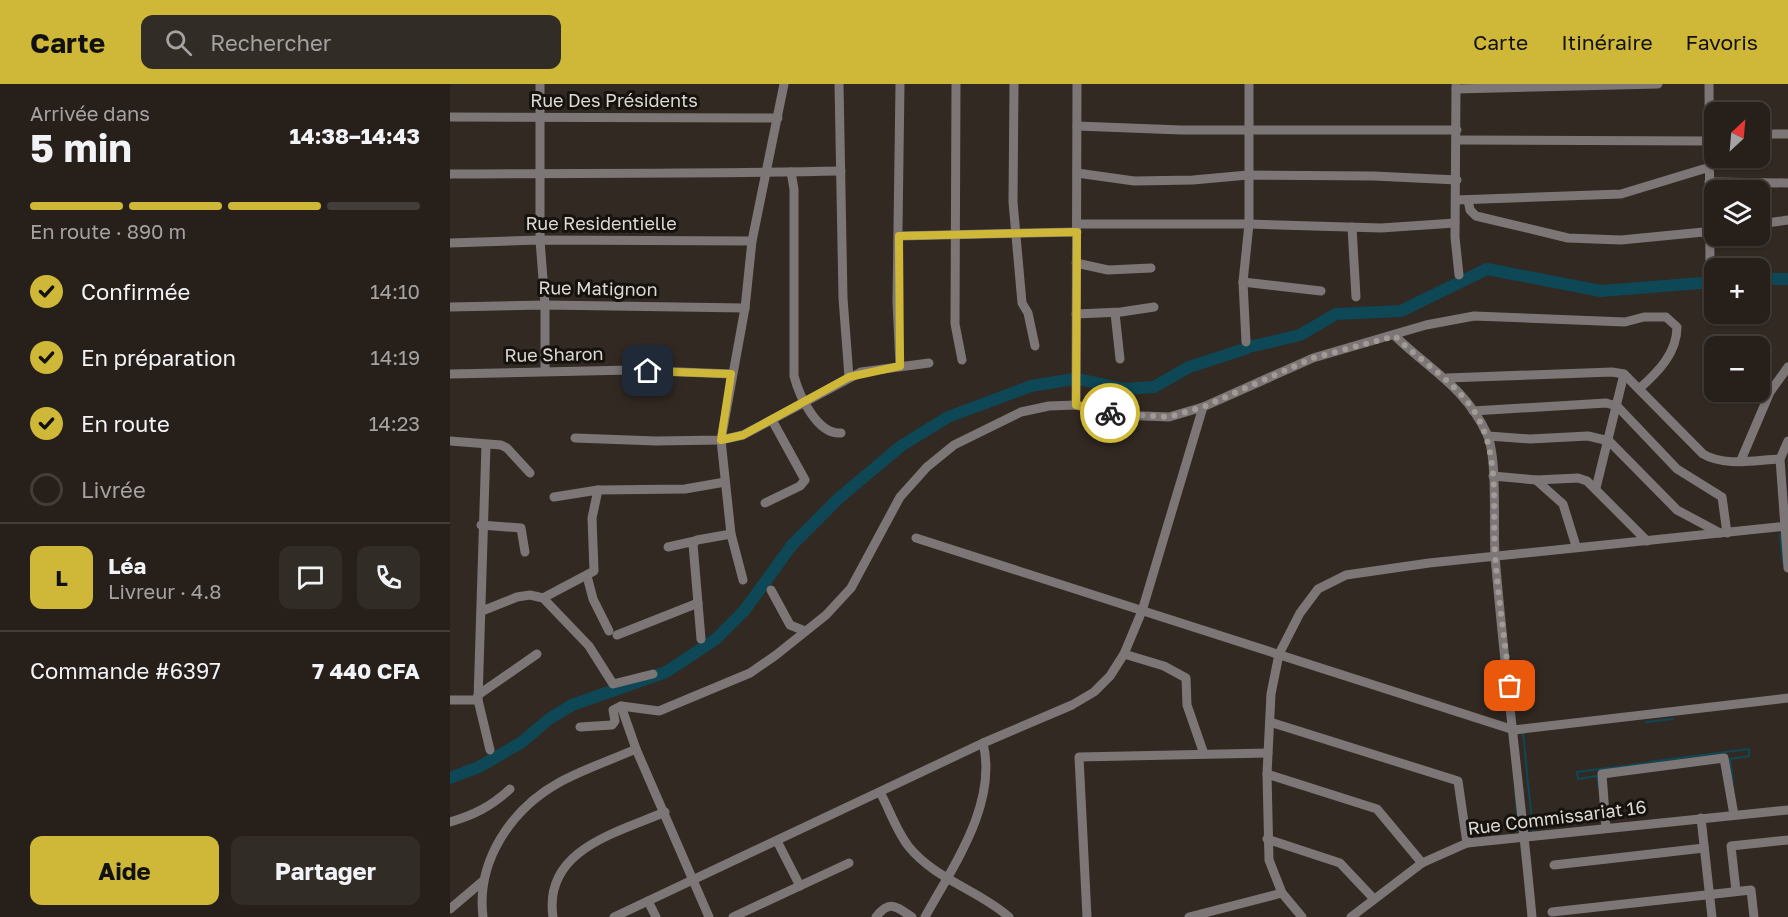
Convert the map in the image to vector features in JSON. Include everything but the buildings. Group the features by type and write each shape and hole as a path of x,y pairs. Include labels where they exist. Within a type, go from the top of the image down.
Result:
{"street":[{"path":"540,84 540,240 545,305 545,371"},
{"path":"743,580 731,534 721,440 744,308 752,241 784,84"},
{"path":"839,84 843,298 849,377"},
{"path":"900,84 900,366"},
{"path":"956,84 955,324 962,360"},
{"path":"1014,84 1013,202 1022,303 1028,314 1035,346"},
{"path":"1076,405 1077,84"},
{"path":"1246,342 1243,282 1249,224 1249,84"},
{"path":"1459,275 1455,223 1456,86 1658,84"},
{"path":"1709,84 1710,102"},
{"name":"Rue Des Présidents","path":"450,117 778,118"},
{"path":"1077,126 1456,135 1704,137"},
{"path":"1770,134 1788,134"},
{"path":"1456,200 1620,194 1707,168"},
{"path":"450,174 540,172 632,175 841,171"},
{"path":"791,172 794,189 794,376 802,401 828,431 841,434"},
{"path":"1077,173 1134,181 1193,180 1248,175 1374,176 1456,180"},
{"path":"1770,183 1788,183"},
{"path":"1468,200 1470,210 1476,216 1568,238 1621,240 1704,232"},
{"path":"1770,223 1788,220"},
{"path":"899,236 1016,233 1077,228 1249,224 1352,228 1455,223"},
{"path":"1352,228 1356,297"},
{"name":"Rue Residentielle","path":"450,243 540,240 639,243 752,241"},
{"path":"1076,263 1108,270 1151,268"},
{"path":"1243,282 1321,291"},
{"name":"Rue Matignon","path":"450,306 744,308"},
{"path":"1076,314 1115,313 1154,307"},
{"path":"1115,313 1120,359"},
{"path":"580,727 612,725 615,721 613,710 621,706 659,711 750,672 805,631 851,588 900,497 927,467 954,445 1022,412 1050,406 1076,405 1119,415 1161,417 1203,407 1313,358 1426,326 1474,316 1625,322 1644,317 1666,317 1677,327 1677,336 1669,356 1640,388"},
{"path":"1395,336 1413,354 1447,378 1473,411 1488,436 1493,476 1495,555 1532,917"},
{"path":"575,438 656,441 721,440 743,435 849,377 900,366 929,363"},
{"path":"1741,460 1770,392 1788,367"},
{"name":"Rue Sharon","path":"450,374 631,370 731,374"},
{"path":"1447,378 1612,372 1624,374 1703,454 1725,463 1741,460 1780,459"},
{"path":"1596,488 1624,374"},
{"path":"1473,411 1606,403 1617,406 1677,469 1722,497 1724,534"},
{"path":"614,917 881,794 983,743 1072,705 1094,692 1110,676 1124,654 1142,610 1203,407"},
{"path":"765,503 800,486 805,480 772,420"},
{"path":"1488,436 1530,439 1588,436 1609,441 1677,510 1724,534"},
{"path":"450,441 495,444 507,448 530,473"},
{"path":"486,445 481,525 482,611 478,698 490,750"},
{"path":"1787,445 1780,459 1788,568"},
{"path":"1493,476 1536,480 1578,478 1596,488 1647,541"},
{"path":"1536,480 1563,504 1576,546"},
{"path":"554,497 598,490 685,489 725,482"},
{"path":"543,598 574,579 587,576 594,571 592,518 598,490"},
{"path":"481,525 521,528 525,552"},
{"path":"1302,917 1282,892 1269,860 1267,839 1268,753 1271,694 1279,654 1300,613 1318,589 1331,580 1346,575 1495,555 1724,534 1786,526"},
{"path":"668,547 731,534"},
{"path":"916,538 1514,730 1788,698"},
{"path":"695,541 701,639"},
{"path":"587,576 593,599 613,633 698,603"},
{"path":"771,590 790,625 805,631"},
{"path":"482,611 517,597 530,595 543,598 589,646 613,684 653,674"},
{"path":"450,700 478,698 537,654"},
{"path":"1124,654 1164,666 1186,678 1187,705 1204,754"},
{"path":"621,706 636,749 709,917"},
{"path":"1270,722 1458,781 1467,843"},
{"path":"925,917 971,830 983,798 985,779 983,743"},
{"path":"483,917 483,881 496,847 520,812 560,782 636,749"},
{"path":"1087,917 1079,757 1268,753"},
{"path":"1606,828 1602,774 1685,761 1722,758 1726,760 1734,815"},
{"path":"1267,774 1377,809 1422,863"},
{"path":"450,822 472,816 495,803 510,789"},
{"path":"881,794 909,848 923,862 946,878 995,905 1009,917"},
{"name":"Rue Commissariat 16","path":"1351,917 1422,863 1467,843 1788,810"},
{"path":"553,917 551,897 555,881 564,867 593,843 665,812"},
{"path":"1701,818 1712,917"},
{"path":"1267,839 1341,862 1374,899"},
{"path":"1736,891 1731,846 1788,840"},
{"path":"777,841 800,886"},
{"path":"1554,866 1704,849"},
{"path":"733,917 849,863"},
{"path":"451,908 483,881"},
{"path":"1552,912 1751,890 1754,917"},
{"path":"1192,917 1227,912 1282,892"},
{"path":"648,901 656,917"},
{"path":"876,917 883,908 894,906 912,917"}],"waterway":[{"path":"1249,347 1300,335 1336,314 1401,311 1487,269 1601,291 1704,283"},
{"path":"1770,279 1788,279"},
{"path":"1078,379 1125,389 1154,387 1189,367 1245,349"},
{"path":"450,778 479,767 522,742 549,719 572,705 666,672 716,639 744,611 792,545 839,498 901,446 948,417 1031,386 1074,379"},
{"path":"1780,535 1783,562"},
{"path":"1646,722 1673,719"},
{"path":"1523,733 1533,832"},
{"path":"1649,762 1749,749 1749,756 1730,759 1733,782"},
{"path":"1599,788 1597,776 1578,779 1577,772 1647,763"},
{"path":"1515,792 1519,832"}],"way so far":[{"path":"1110,413 1169,417 1203,407 1313,358 1395,336 1413,354 1447,378 1473,411 1488,436 1493,476 1495,555 1510,686"}],"route":[{"path":"648,371 731,374 724,408 721,440 743,435 849,377 861,372 900,366 897,302 899,236 1077,232 1076,405 1110,413"}]}
